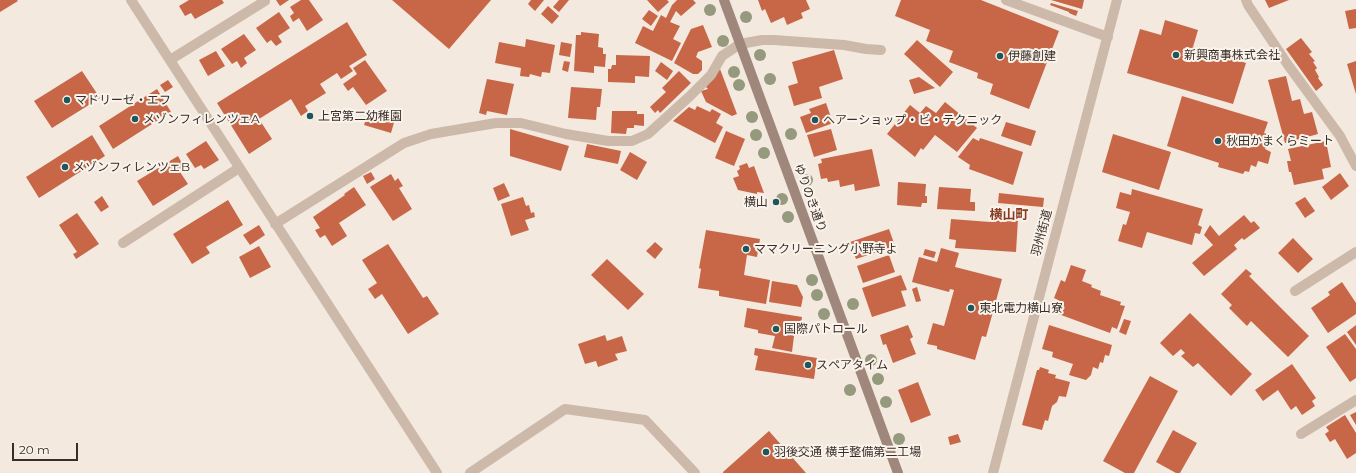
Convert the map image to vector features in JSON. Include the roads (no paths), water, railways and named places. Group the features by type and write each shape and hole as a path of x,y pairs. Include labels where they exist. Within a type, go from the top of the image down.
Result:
{"street":[{"path":"131,0 437,473"},
{"name":"ゆりのき通り","path":"724,0 898,473"},
{"path":"1006,0 1108,36"},
{"name":"羽州街道","path":"993,473 1117,0"},
{"path":"1246,0 1288,65 1340,136 1356,166"},
{"path":"170,60 265,1"},
{"path":"275,224 404,143 432,134 496,123 521,123 573,135 608,141 632,141 648,134 711,75 722,56 740,44 762,40 774,40 844,45 881,50"},
{"path":"123,243 239,168"},
{"path":"1295,291 1356,252"},
{"path":"1301,434 1356,400"},
{"path":"470,473 565,409 645,420 695,473"}],"place":[{"name":"新興商事株式会社","path":"1176,55"},
{"name":"伊藤創建","path":"1000,56"},
{"name":"マドリーゼ・エフ","path":"67,100"},
{"name":"上宮第二幼稚園","path":"310,116"},
{"name":"メゾンフィレンツェA","path":"135,119"},
{"name":"ヘアーショップ・ビ・テクニック","path":"815,120"},
{"name":"秋田かまくらミート","path":"1218,141"},
{"name":"メゾンフィレンツェB","path":"65,167"},
{"name":"横山","path":"776,202"},
{"name":"ママクリーニング小野寺よ","path":"746,249"},
{"name":"東北電力横山寮","path":"971,308"},
{"name":"国際パトロール","path":"776,329"},
{"name":"スペアタイム","path":"808,365"},
{"name":"羽後交通 横手整備第二工場","path":"766,452"}],"district":[{"name":"横山町","path":"1009,215"}]}
